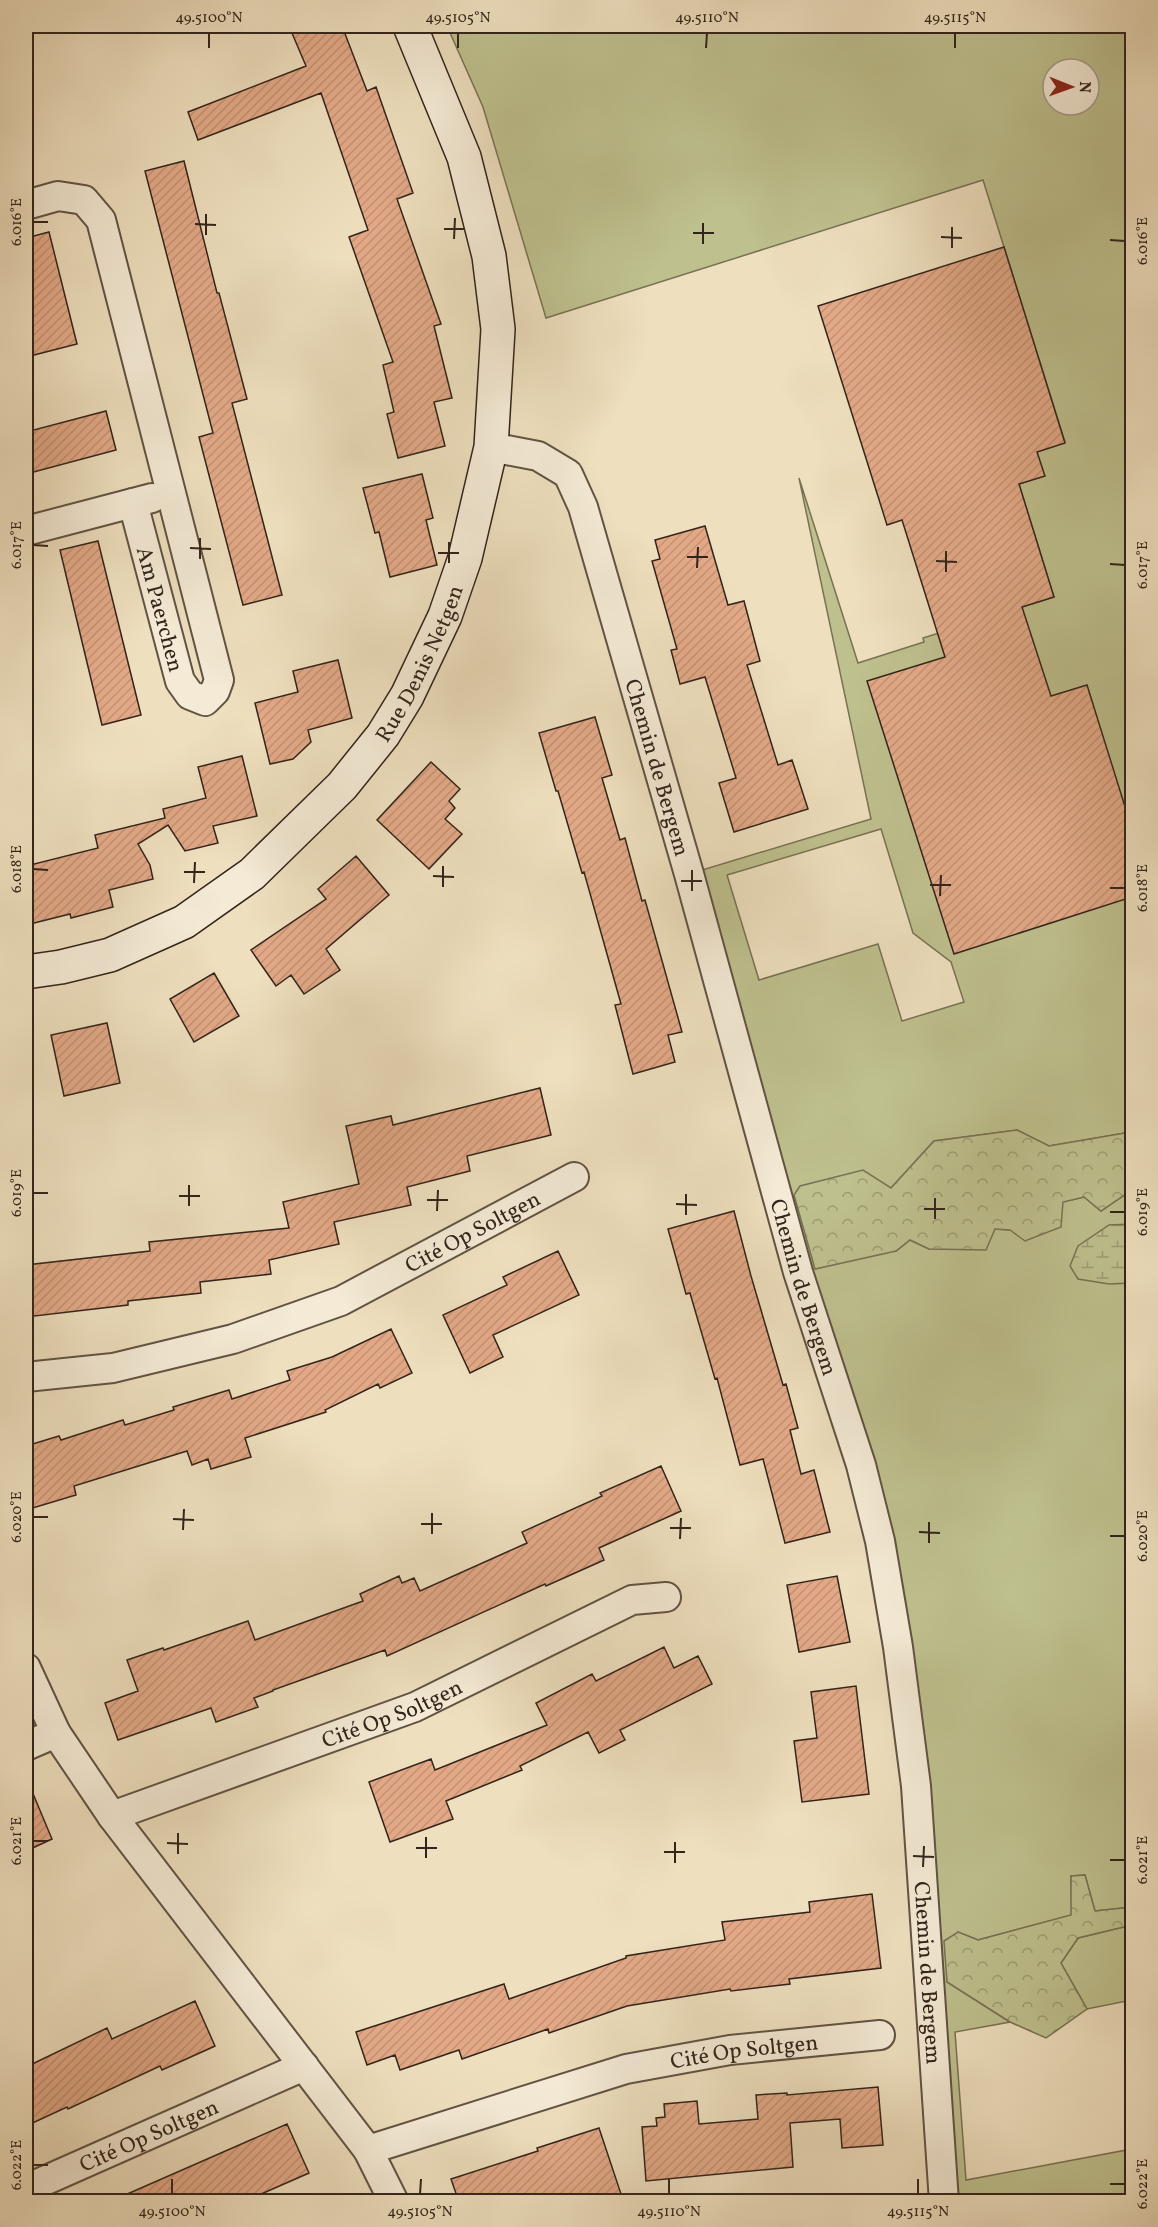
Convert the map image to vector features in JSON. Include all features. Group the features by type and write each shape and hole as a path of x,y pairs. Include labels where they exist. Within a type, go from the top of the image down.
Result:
{"main road":[{"name":"Rue Denis Netgen","path":"26,972 61,967 110,955 184,922 252,874 342,786 383,735 407,696 445,616 465,558 490,447 498,329 489,256 464,157 410,26"}],"street":[{"name":"Am Paerchen","path":"26,205 58,196 84,200 101,220 219,680 215,691 205,701 190,694 180,681 134,503"},
{"name":"Chemin de Bergem","path":"490,447 538,456 568,474 583,507 689,874 798,1272 864,1476 880,1540 898,1647 916,1786 944,2202"},
{"path":"26,531 172,493"},
{"name":"Cité Op Soltgen","path":"26,1377 113,1368 233,1339 330,1305 574,1177"},
{"name":"Cité Op Soltgen","path":"112,1816 415,1707 632,1600 666,1597"},
{"path":"26,1668 56,1733 112,1816 368,2150 394,2202"},
{"path":"26,1746 56,1733"},
{"name":"Cité Op Soltgen","path":"368,2150 626,2069 730,2050 880,2035"},
{"name":"Cité Op Soltgen","path":"26,2189 304,2066"}],"green space":[{"path":"447,26 1132,26 1132,1134 1125,1133 1049,1146 1017,1130 934,1141 891,1188 896,1251 910,1240 929,1249 995,1229 1010,1230 1062,1202 1084,1197 1101,1211 1126,1194 1132,1193 1132,1907 1095,1911 1085,1875 1071,1876 1072,1915 978,1940 958,1932 947,1982 1010,2022 955,2032 966,2180 1132,2149 1132,2201 944,2201 898,1647 689,874 871,819 799,478 858,663 924,642 923,638 1054,597 1019,484 1044,476 1037,452 1065,442 983,180 546,318 483,107","holes":["881,829 913,933 951,962 964,1002 902,1021 878,944 759,980 727,875"]},
{"path":"1017,1130 1049,1146 1125,1133 1132,1134 1132,1193 1126,1194 1101,1211 1084,1197 1063,1202 1061,1227 1025,1241 1010,1230 995,1229 986,1250 929,1249 910,1240 896,1251 815,1269 794,1195 800,1186 863,1170 891,1188 934,1141"},
{"path":"1132,1224 1132,1283 1109,1284 1078,1279 1070,1266 1078,1246 1109,1225"},
{"path":"1085,1875 1095,1911 1132,1907 1132,1925 1078,1938 1061,1963 1087,2009 1046,2038 1010,2022 947,1982 944,1941 958,1932 978,1940 1071,1915 1071,1876"},
{"path":"1132,1925 1132,2000 1087,2009 1061,1963 1078,1938"}],"building":[{"path":"289,26 342,26 367,91 376,87 413,193 397,199 441,324 434,326 452,398 434,402 445,446 398,458 387,414 394,412 383,365 393,362 349,237 368,230 321,93 198,140 188,112 306,66"},
{"path":"184,161 217,293 219,293 247,399 232,403 282,595 243,605 199,437 213,433 145,171"},
{"path":"49,232 77,344 30,356 26,337 26,238"},
{"path":"1004,247 1065,443 1037,452 1045,476 1019,484 1054,597 1022,607 1051,696 1087,685 1132,829 1132,897 954,954 867,681 945,657 902,520 887,525 818,306"},
{"path":"106,411 116,450 26,474 26,432"},
{"path":"422,474 433,518 426,520 437,565 390,577 379,532 375,533 363,488"},
{"path":"705,526 728,605 744,601 760,661 747,665 778,765 792,760 808,809 734,832 719,783 736,778 705,677 680,684 671,650 677,649 652,561 660,559 655,540"},
{"path":"98,541 141,715 102,725 60,550"},
{"path":"338,660 352,718 308,730 311,742 293,759 270,764 255,703 298,692 293,671"},
{"path":"595,717 612,775 602,778 620,840 625,838 642,901 645,900 682,1032 668,1035 675,1062 633,1074 615,1005 621,1004 584,872 582,873 539,733"},
{"path":"242,756 257,816 213,826 218,843 185,851 168,825 138,844 150,865 153,879 109,890 113,907 71,918 70,914 26,925 26,866 98,848 95,835 165,818 163,809 206,798 198,767"},
{"path":"431,762 460,789 449,801 455,808 445,819 462,834 429,869 377,820"},
{"path":"356,856 389,895 326,949 340,970 304,994 291,975 276,986 251,950 326,899 318,889"},
{"path":"214,973 239,1016 194,1042 170,999"},
{"path":"107,1023 120,1083 64,1096 51,1035"},
{"path":"540,1088 551,1135 467,1156 470,1171 407,1187 411,1205 334,1222 339,1244 269,1260 271,1274 200,1282 201,1293 128,1301 128,1305 26,1317 26,1265 150,1251 149,1242 289,1228 283,1202 359,1184 346,1126 391,1116 393,1125"},
{"path":"734,1211 783,1385 786,1384 798,1428 790,1430 801,1474 814,1470 830,1532 785,1543 763,1459 740,1465 717,1378 715,1379 690,1293 686,1294 668,1229"},
{"path":"558,1251 579,1295 493,1335 503,1357 470,1373 443,1315 507,1285 503,1277"},
{"path":"391,1329 412,1373 380,1388 378,1384 325,1410 326,1412 245,1438 251,1457 211,1469 208,1459 192,1465 187,1451 74,1486 76,1495 26,1510 26,1446 59,1436 61,1440 123,1420 125,1425 229,1390 232,1399 290,1380 287,1371 332,1357"},
{"path":"661,1466 681,1511 599,1548 604,1560 546,1586 545,1584 387,1656 385,1650 254,1698 258,1707 216,1722 211,1708 118,1740 105,1703 138,1691 127,1660 163,1648 164,1650 248,1621 255,1640 363,1601 360,1594 399,1576 402,1583 414,1578 420,1591 527,1543 522,1532"},
{"path":"837,1576 850,1642 799,1652 787,1585"},
{"path":"664,1647 674,1668 698,1656 712,1684 620,1730 625,1740 599,1753 588,1732 520,1766 522,1770 446,1801 453,1819 390,1842 369,1782 431,1759 435,1770 547,1725 536,1703 592,1674 596,1681"},
{"path":"856,1686 869,1794 802,1802 794,1741 817,1738 811,1692"},
{"path":"26,1777 52,1839 26,1851"},
{"path":"872,1894 881,1968 789,1979 790,1984 731,1991 730,1989 627,2006 549,2033 548,2029 462,2059 459,2050 400,2070 395,2055 367,2065 356,2032 504,1984 509,1999 626,1958 626,1956 725,1940 722,1922 810,1912 809,1902"},
{"path":"195,2001 215,2046 162,2070 160,2066 26,2126 26,2067 107,2028 112,2039"},
{"path":"878,2087 883,2145 842,2148 840,2119 790,2123 793,2167 646,2181 642,2127 657,2126 656,2118 665,2117 664,2104 697,2101 699,2124 758,2119 756,2095 787,2093 787,2095"},
{"path":"287,2124 309,2173 243,2202 109,2202"},
{"path":"599,2128 622,2197 609,2202 459,2202 451,2179 538,2151 537,2148"}]}
